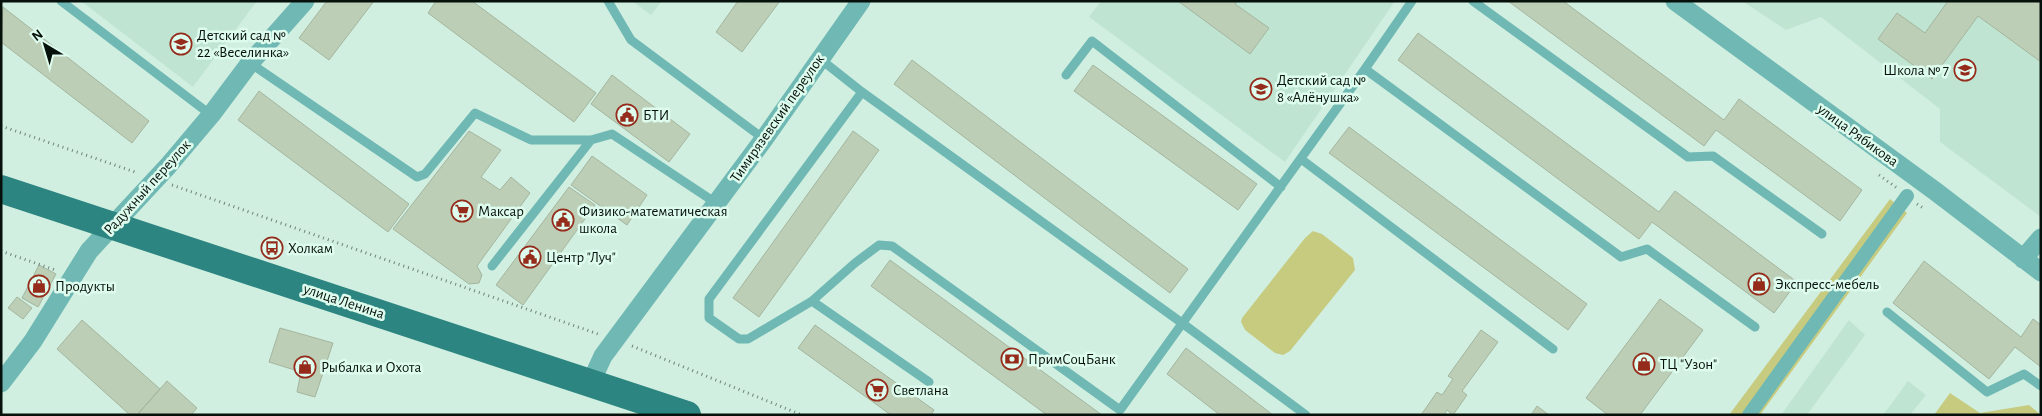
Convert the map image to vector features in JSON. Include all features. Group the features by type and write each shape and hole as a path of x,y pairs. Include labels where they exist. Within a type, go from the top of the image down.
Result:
{"main road":[{"name":"улица Ленина","path":"1,189 687,415"}],"street":[{"name":"Радужный переулок","path":"1,383 63,296 89,251 155,180 211,115 250,63 305,1"},
{"name":"Тимирязевский переулок","path":"591,382 603,356 764,139 861,1"},
{"name":"улица Рябикова","path":"1675,1 1935,191 2041,272"},
{"path":"1749,415 1907,196"},
{"path":"2023,259 2041,238"}],"lane":[{"path":"61,1 211,115"},
{"path":"608,1 630,40 764,139"},
{"path":"862,92 709,299 709,318 739,339 748,339 812,301 855,263 879,245 892,246 1123,413 1182,323 1281,187 1412,1"},
{"path":"1473,1 1688,157 1713,156 1822,234"},
{"path":"1066,75 1092,40 1281,187"},
{"path":"820,58 862,92 1306,415"},
{"path":"250,63 417,177 425,174 475,113 531,140 591,140 612,134 716,203"},
{"path":"1365,69 1621,257 1647,249 1755,327"},
{"path":"492,266 591,140"},
{"path":"1301,159 1553,349"},
{"path":"812,301 929,382"},
{"path":"1886,312 1987,392 2024,374 2041,386"}],"path":[{"path":"1,126 605,337"},
{"path":"1,251 55,270"},
{"path":"632,346 802,415"}],"shaded area":[{"name":"Детский сад № 22 «Веселинка»","path":"81,1 257,1 193,87"},
{"path":"632,1 662,1 651,15"},
{"name":"Детский сад № 8 «Алёнушка»","path":"1101,1 1395,1 1285,162 1089,17"},
{"name":"Школа № 7","path":"1742,1 2041,1 2041,217 1940,142 1940,109 1821,17 1786,30"},
{"path":"1849,320 1865,335 1807,415 1781,415"},
{"path":"1908,381 1926,395 1910,415 1883,415"}],"green space":[{"path":"1890,199 1907,213 1760,415 1729,415"},
{"path":"1313,231 1322,234 1353,258 1355,270 1290,351 1283,355 1275,353 1245,330 1241,322 1242,318 1305,238"},
{"path":"1950,393 1980,413 2029,405 2041,415 1934,415"}],"building":[{"path":"327,1 374,1 329,60 299,38"},
{"path":"436,1 472,1 596,93 574,122 428,13"},
{"path":"738,1 780,1 742,52 716,32"},
{"path":"1178,1 1237,1 1235,4 1269,28 1250,54"},
{"path":"1508,1 1563,1 1724,120 1739,99 1862,190 1840,221 1716,130 1704,146"},
{"path":"1948,1 2041,1 2041,62 1978,16 1932,79 1878,39 1897,13 1925,33"},
{"path":"3,7 149,121 132,143 1,42"},
{"path":"1418,33 1659,212 1675,191 1797,282 1774,313 1652,222 1639,239 1398,60"},
{"path":"912,60 1188,269 1170,293 894,84"},
{"path":"1093,65 1257,184 1238,210 1074,91"},
{"path":"612,75 690,134 669,162 591,104"},
{"path":"259,91 409,204 388,232 238,120"},
{"path":"1349,127 1587,304 1568,330 1329,153"},
{"name":"Максар","path":"469,131 501,150 481,177 500,190 511,177 530,193 477,266 482,275 479,283 469,284 393,229"},
{"path":"853,131 879,150 759,317 733,298"},
{"path":"592,156 647,195 627,225 571,185"},
{"path":"569,187 595,205 523,305 496,285"},
{"path":"890,260 1102,415 1047,415 871,286"},
{"path":"1924,261 2021,337 2033,319 2041,325 2041,367 2015,347 1989,379 1893,303"},
{"name":"Продукты","path":"39,265 56,274 38,307 22,298"},
{"path":"17,297 32,308 23,319 8,308"},
{"name":"ТЦ \"Узон\"","path":"1660,299 1703,330 1640,415 1608,415 1586,398"},
{"path":"82,320 160,389 137,415 130,415 57,349"},
{"path":"815,325 934,410 931,415 891,415 798,348"},
{"name":"Рыбалка и Охота","path":"280,328 333,343 315,397 297,392 301,372 269,362"},
{"path":"1481,330 1498,342 1462,391 1467,395 1453,415 1447,410 1444,415 1421,415 1437,392 1442,395 1453,379 1448,376"},
{"path":"1186,348 1273,415 1220,415 1167,374"},
{"path":"167,381 197,408 191,415 137,415"},
{"path":"1537,406 1549,415 1531,415"}],"place":[{"name":"Детский сад № 22 «Веселинка»","path":"181,44"},
{"name":"Школа № 7","path":"1965,70"},
{"name":"Детский сад № 8 «Алёнушка»","path":"1261,89"},
{"name":"БТИ","path":"627,115"},
{"name":"Максар","path":"462,211"},
{"name":"Физико-математическая школа","path":"563,220"},
{"name":"Холкам","path":"272,248"},
{"name":"Центр \"Луч\"","path":"530,257"},
{"name":"Экспресс-мебель","path":"1759,284"},
{"name":"Продукты","path":"39,286"},
{"name":"ПримСоцБанк","path":"1012,359"},
{"name":"ТЦ \"Узон\"","path":"1644,364"},
{"name":"Рыбалка и Охота","path":"305,367"},
{"name":"Светлана","path":"877,390"}]}
